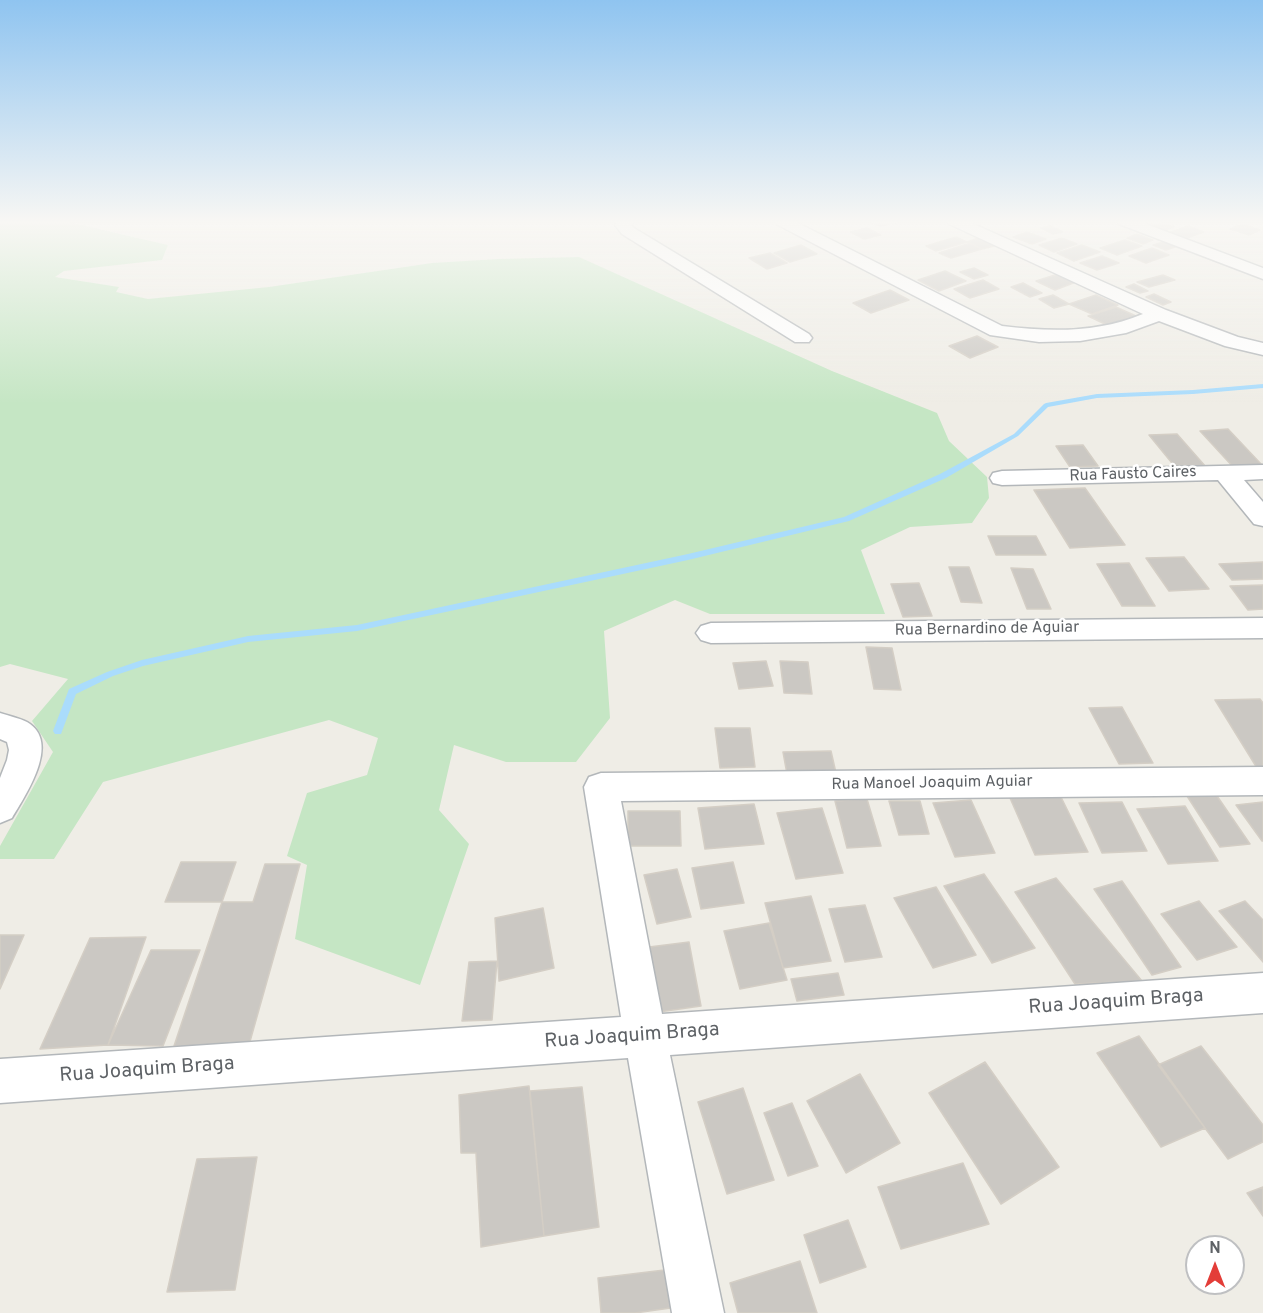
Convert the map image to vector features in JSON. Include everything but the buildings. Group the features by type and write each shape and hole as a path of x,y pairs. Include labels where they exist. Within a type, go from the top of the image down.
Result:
{"street":[{"path":"711,282 802,338"},
{"path":"902,282 997,331 1094,335 1135,325 1159,314"},
{"path":"1089,282 1159,314 1232,342 1263,349"},
{"path":"1225,472 1263,518"},
{"name":"Rua Fausto Caires","path":"1002,478 1263,472"},
{"name":"Rua Bernardino de Aguiar","path":"711,633 1263,628"},
{"path":"0,808 18,778 25,758 13,735"},
{"name":"Rua Manoel Joaquim Aguiar","path":"645,1037 601,787 1263,781"},
{"name":"Rua Joaquim Braga","path":"0,1081 1263,993"},
{"path":"645,1037 698,1313"}],"green space":[{"path":"0,282 89,282 119,287 116,292 148,299 301,282 635,282 832,371 937,413 949,441 987,477 989,498 972,523 910,527 861,550 885,614 710,614 675,600 604,631 610,718 576,762 506,762 454,745 439,810 469,844 420,985 295,939 307,865 287,856 307,793 367,775 378,738 329,720 103,782 54,859 0,859 0,846 53,752 32,721 68,679 10,664 0,667"}],"waterway":[{"path":"58,731 72,692 110,674 142,663 248,639 357,628 688,557 846,519 943,476 1016,435 1046,405 1097,396 1263,386"}]}
